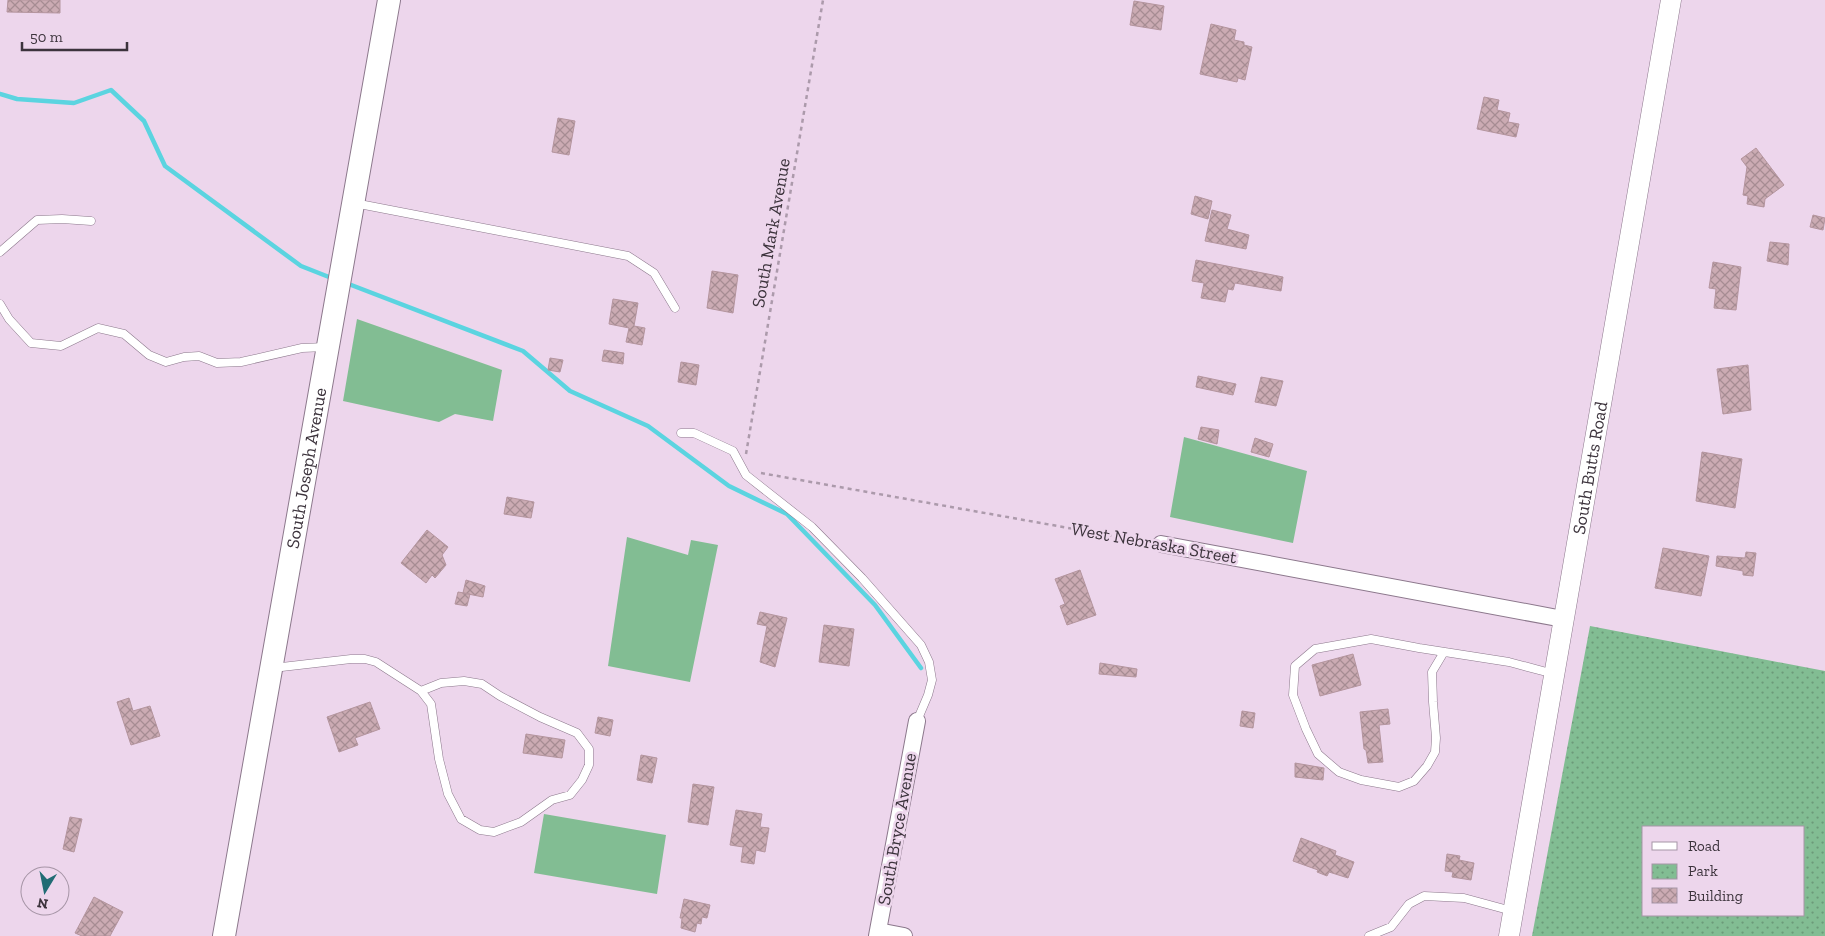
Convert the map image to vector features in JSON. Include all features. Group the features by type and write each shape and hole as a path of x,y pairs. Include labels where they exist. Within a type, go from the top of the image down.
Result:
{"main road":[{"name":"South Joseph Avenue","path":"224,936 388,0"}],"street":[{"name":"South Butts Road","path":"1509,936 1668,0"},
{"name":"West Nebraska Street","path":"1161,544 1563,619"},
{"name":"South Bryce Avenue","path":"877,934 917,721"},
{"path":"877,934 904,936"}],"lane":[{"path":"353,203 628,256 654,273 674,308"},
{"path":"0,252 37,220 91,221"},
{"path":"0,304 9,319 30,343 61,346 98,328 124,334 149,355 166,362 184,357 199,356 217,363 241,362 302,348 328,347"},
{"path":"681,434 694,433 733,451 746,475 812,527 862,578 921,645 929,662 932,680 928,696 917,721"},
{"path":"1444,652 1432,672 1436,738 1434,752 1427,766 1414,781 1399,787 1361,780 1339,772 1318,754 1293,695 1295,666 1315,649 1371,639 1509,662 1554,674"},
{"path":"271,669 365,659 376,662 421,691 432,704 439,759 448,794 461,818 480,830 494,832 521,822 552,800 570,795 582,780 589,765 589,750 577,733 500,696 482,684 464,681 441,683 421,691"},
{"path":"1369,936 1391,927 1409,904 1424,896 1464,898 1514,911"}],"path":[{"name":"South Mark Avenue","path":"744,470 823,0"},
{"name":"West Nebraska Street","path":"744,470 1161,544"}],"green space":[{"path":"357,319 502,370 493,421 455,414 439,422 343,401"},
{"path":"1184,437 1307,471 1293,543 1170,517"},
{"path":"627,537 688,555 691,540 718,545 690,682 608,666"},
{"path":"1590,626 1825,671 1825,936 1532,936"},
{"path":"544,814 666,835 657,894 534,873"}],"building":[{"path":"8,0 60,0 60,13 7,12"},
{"path":"1134,1 1164,6 1161,30 1130,25"},
{"path":"1211,24 1236,30 1234,40 1244,42 1244,45 1252,47 1245,80 1238,78 1237,82 1200,74"},
{"path":"1484,97 1499,100 1497,110 1510,113 1508,122 1519,124 1516,137 1477,129"},
{"path":"558,118 575,121 569,155 552,152"},
{"path":"1756,148 1784,185 1765,199 1764,207 1747,204 1748,196 1743,195 1747,167 1741,159"},
{"path":"1195,196 1212,201 1208,219 1191,214"},
{"path":"1212,210 1231,215 1227,229 1249,235 1246,249 1205,241"},
{"path":"1813,215 1825,218 1823,230 1810,227"},
{"path":"1770,242 1789,244 1788,265 1767,261"},
{"path":"1196,260 1283,277 1281,291 1235,283 1233,290 1228,289 1225,302 1201,298 1204,283 1192,281"},
{"path":"1713,262 1741,267 1736,310 1714,308 1716,289 1709,288"},
{"path":"712,271 738,275 733,313 707,308"},
{"path":"613,299 638,303 634,326 645,328 642,345 626,342 629,328 609,324"},
{"path":"604,350 624,353 623,364 602,361"},
{"path":"550,358 563,360 560,372 548,370"},
{"path":"681,362 699,365 696,385 678,382"},
{"path":"1748,365 1751,410 1723,414 1717,369"},
{"path":"1198,376 1236,384 1233,395 1196,387"},
{"path":"1261,377 1283,381 1276,406 1255,402"},
{"path":"1201,427 1219,430 1217,444 1198,439"},
{"path":"1255,438 1273,444 1269,457 1251,452"},
{"path":"1702,452 1742,459 1735,508 1696,501"},
{"path":"507,497 534,502 531,518 504,514"},
{"path":"427,530 448,547 442,555 446,565 435,578 432,575 426,583 401,563"},
{"path":"1663,548 1709,556 1701,596 1655,588"},
{"path":"1746,552 1756,553 1753,576 1743,575 1743,571 1716,566 1717,556 1745,558"},
{"path":"1080,570 1096,615 1067,625 1060,606 1065,604 1055,579"},
{"path":"466,580 485,586 483,597 463,593"},
{"path":"458,592 470,594 467,606 455,604"},
{"path":"760,612 787,618 775,667 760,662 767,626 757,624"},
{"path":"824,625 854,629 849,666 819,662"},
{"path":"1353,654 1361,685 1320,696 1312,665"},
{"path":"1100,663 1137,669 1136,677 1099,674"},
{"path":"129,698 133,711 150,706 160,736 131,745 117,702"},
{"path":"370,702 380,729 355,738 358,745 339,752 327,717"},
{"path":"1388,709 1390,724 1379,725 1383,762 1368,763 1366,750 1364,749 1360,712"},
{"path":"1242,711 1255,713 1253,728 1240,726"},
{"path":"598,717 613,720 610,736 595,733"},
{"path":"526,734 565,740 562,758 523,753"},
{"path":"641,755 657,758 652,783 637,780"},
{"path":"1295,763 1324,768 1323,780 1295,777"},
{"path":"693,784 714,787 708,825 688,822"},
{"path":"736,810 762,814 760,827 769,828 765,852 756,850 754,864 741,862 743,847 730,845"},
{"path":"70,817 82,819 74,852 63,849"},
{"path":"1301,838 1336,851 1335,855 1354,862 1348,878 1329,872 1327,876 1317,872 1318,870 1293,861"},
{"path":"1447,854 1460,856 1459,860 1474,863 1471,880 1452,877 1453,872 1445,871"},
{"path":"94,897 123,912 110,936 82,936 75,933"},
{"path":"684,899 710,905 707,918 702,917 701,924 697,923 695,932 681,928 682,918 680,918"}],"waterway":[{"path":"0,94 17,99 74,103 111,90 144,121 165,166 301,266 334,279"},
{"path":"346,283 523,351 570,391 648,426 729,486 787,514 875,605 921,668"}]}
